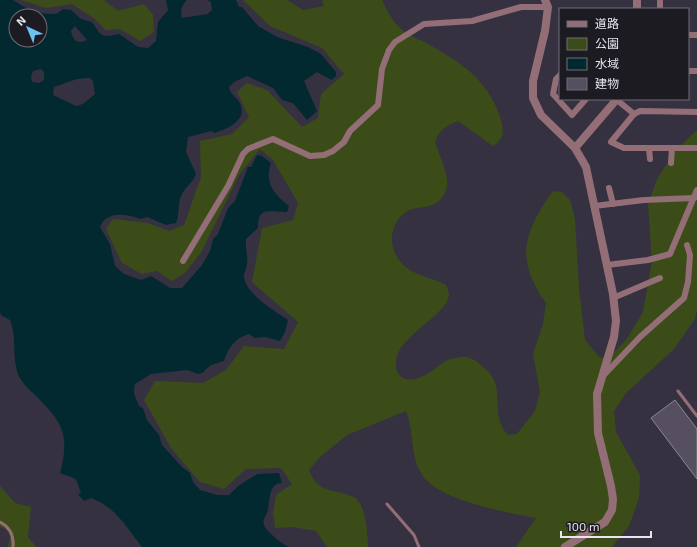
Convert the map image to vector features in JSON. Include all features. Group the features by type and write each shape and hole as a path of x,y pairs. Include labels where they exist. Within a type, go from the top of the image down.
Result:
{"street":[{"path":"183,261 228,186 243,154 248,149 273,139 310,156 316,157 333,151 344,142 350,130 378,105 383,63 389,50 395,42 424,24 434,22 472,21 521,7 546,3 545,31 533,82 533,98 541,115 575,148 586,166 607,265 616,321 614,337 597,394 598,433 611,486 613,499 612,510 605,522 565,547"},
{"path":"559,76 556,79 553,94 572,115 585,100"},
{"path":"575,148 616,100"},
{"path":"618,100 634,114"},
{"path":"697,112 640,111 634,114 611,142 624,148 697,148"},
{"path":"649,148 650,159"},
{"path":"671,162 672,148"},
{"path":"609,188 613,204"},
{"path":"607,265 648,260 670,254 697,190"},
{"path":"594,206 644,200 694,198"},
{"path":"602,377 640,337 684,298 688,282 690,255 687,244"},
{"path":"613,298 660,278"}],"lane":[{"path":"678,391 697,416"},
{"path":"387,504 414,535 419,547"},
{"path":"0,522 10,530 14,541 13,547"}],"green space":[{"path":"21,0 104,0 118,11 144,4 153,15 154,32 140,41 120,29 106,30 95,19 72,4 46,8"},
{"path":"243,0 287,0 303,10 324,6 322,0 382,0 391,18 401,29 449,56 470,72 488,92 500,117 503,130 500,140 493,146 458,121 444,128 435,142 447,181 445,193 438,202 433,205 410,209 400,217 395,224 392,240 393,248 401,262 412,271 446,285 449,294 442,309 416,332 401,348 396,358 396,366 397,372 400,376 412,380 424,376 450,359 465,357 475,361 489,372 495,382 497,389 498,412 503,428 508,435 517,434 535,411 540,392 533,354 543,324 546,303 536,287 530,273 527,259 527,246 529,233 543,206 553,191 562,192 570,200 575,219 579,289 585,340 600,358 611,355 626,340 643,312 652,261 648,204 657,179 676,150 697,130 697,310 695,319 674,349 626,393 614,411 616,432 640,475 639,498 629,526 612,547 516,547 536,518 473,504 441,491 429,483 421,473 415,458 406,411 347,435 319,458 309,470 312,477 323,488 354,497 358,501 362,507 366,520 368,547 327,547 316,531 293,527 275,528 273,512 276,495 292,484 281,468 246,469 224,489 200,482 171,448 144,400 155,381 203,383 226,370 244,346 284,349 298,322 252,282 262,228 293,220 298,203 273,160 260,149 239,175 202,251 185,273 172,281 157,271 142,274 122,263 106,229 113,219 148,223 169,231 184,225 201,177 200,141 232,134 249,117 237,92 247,83 267,90 302,127 318,118 321,94 344,74 322,48 270,26"},
{"path":"0,486 15,503 31,507 28,537 36,547 8,547 10,536 6,529 0,527"}],"water":[{"path":"0,0 13,0 26,8 8,8 8,48 48,48 48,14 56,14 63,9 71,10 81,19 92,22 102,35 109,36 119,34 138,47 148,48 156,41 158,22 168,10 166,0 187,0 182,8 182,18 208,14 210,11 212,12 211,2 207,0 236,0 239,7 242,7 258,26 277,37 308,47 321,54 336,72 336,76 332,80 317,72 304,81 317,111 307,120 293,103 282,100 273,88 247,76 234,82 229,87 241,106 242,112 238,121 215,133 211,131 188,137 186,152 196,174 181,196 176,223 166,225 147,217 141,219 118,215 107,218 100,227 110,244 115,266 124,274 141,280 151,276 170,288 182,288 202,265 210,251 213,239 218,234 228,208 235,201 248,167 251,167 257,155 262,156 271,163 269,176 272,188 289,206 287,212 266,211 260,216 258,228 246,239 247,266 244,276 245,282 249,289 255,295 288,320 285,332 280,341 265,337 255,338 249,334 240,338 233,344 224,361 211,365 202,373 198,374 187,370 151,374 135,384 134,390 140,407 143,408 147,420 159,435 162,445 182,467 190,473 193,482 200,490 217,495 229,495 238,486 257,474 279,473 282,483 274,486 270,493 264,525 271,534 289,547 142,547 114,512 100,502 91,498 84,501 78,494 81,493 76,479 60,473 64,447 64,437 61,428 51,412 25,386 19,377 15,358 12,326 10,320 1,315","holes":["75,26 87,40 78,42 74,39 71,31","41,69 44,72 44,80 39,83 32,82 31,77 33,71","90,78 93,81 95,94 83,104 76,106 53,95 54,87 72,81"]}],"building":[{"path":"675,400 697,429 697,479 651,418"}]}
